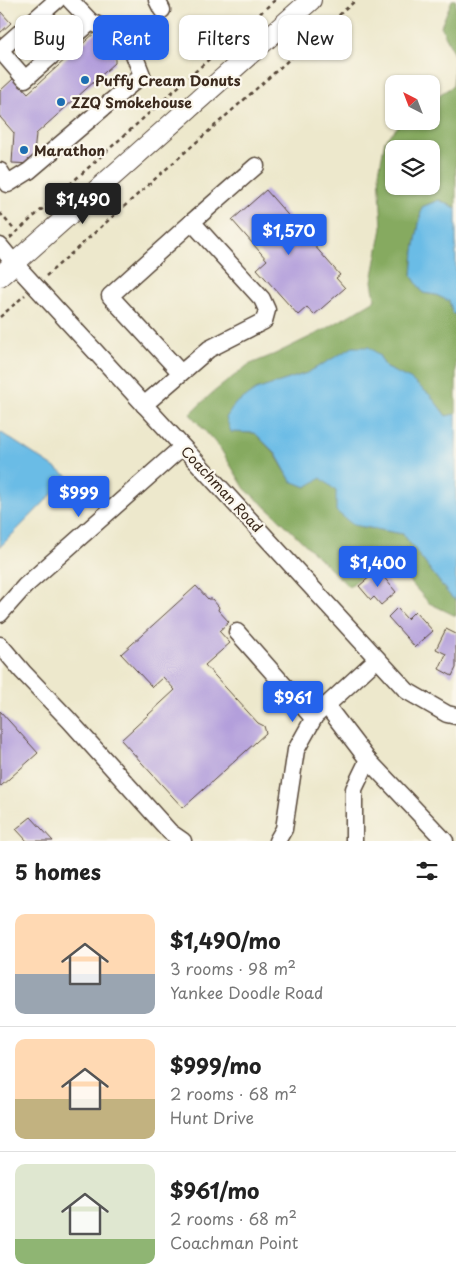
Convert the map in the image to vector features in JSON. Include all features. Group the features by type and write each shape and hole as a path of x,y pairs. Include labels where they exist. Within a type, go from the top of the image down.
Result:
{"main road":[{"path":"7,270 311,0"}],"street":[{"path":"57,0 0,50 25,79 91,22"},
{"path":"0,171 8,184 29,171 142,75 133,52 113,32 91,22 70,0"},
{"path":"180,372 110,296 256,166"},
{"path":"144,405 208,349 264,320 267,310 262,299 192,222"},
{"name":"Coachman Road","path":"0,246 7,270 35,286 407,691 447,714 456,716"},
{"path":"0,614 25,586 182,447"},
{"path":"237,632 313,718"},
{"path":"0,645 151,812 170,832 183,841"},
{"path":"280,835 296,750 313,718 377,658"},
{"path":"326,705 368,760 441,840"},
{"path":"354,841 354,789 368,760"}],"path":[{"path":"0,246 275,0"},
{"path":"0,317 356,0"},
{"path":"0,213 16,232"}],"green space":[{"path":"452,0 456,0 456,208 439,200 422,207 414,251 412,276 423,293 436,295 449,301 453,314 456,314 456,414 446,416 420,387 386,368 379,355 354,347 307,373 256,390 231,432 255,433 275,454 291,481 306,487 321,477 336,491 353,525 403,534 451,597 456,600 456,616 429,603 405,576 384,558 349,587 274,514 245,489 220,448 190,414 211,394 248,365 326,329 375,300 372,281 382,228 379,172 385,140 394,130 440,130 440,94 453,86 455,57 441,26"}],"water":[{"path":"439,200 456,208 456,314 453,314 449,301 436,295 423,293 412,276 414,251 422,207"},
{"path":"353,347 369,347 379,355 386,368 410,379 430,395 446,416 456,414 456,600 451,597 403,534 353,525 336,511 336,491 321,478 306,487 291,481 276,454 255,433 231,432 226,418 235,404 256,390 307,373"},
{"path":"0,432 69,477 0,547"}],"building":[{"path":"0,11 11,23 0,33"},
{"path":"93,35 93,60 115,60 115,63 36,134 33,164 12,163 14,133 0,117 0,91 14,78 28,93 65,60 83,60 83,44"},
{"path":"266,190 340,275 336,278 345,288 314,315 307,307 298,315 257,269 267,260 232,220"},
{"path":"378,570 396,592 381,605 374,597 371,600 359,586"},
{"path":"196,586 208,599 212,599 219,607 218,610 229,622 219,631 230,643 205,665 258,723 264,726 266,733 183,808 121,740 175,690 163,677 152,687 121,654"},
{"path":"397,608 407,619 415,611 433,631 415,647 388,617"},
{"path":"446,629 456,634 456,668 452,676 439,669 446,654 436,649"},
{"path":"0,711 38,753 1,786 0,785"},
{"path":"31,817 53,841 27,841 16,829"}],"place":[{"name":"Puffy Cream Donuts","path":"85,80"},
{"name":"ZZQ Smokehouse","path":"61,102"},
{"name":"Marathon","path":"24,150"}]}
